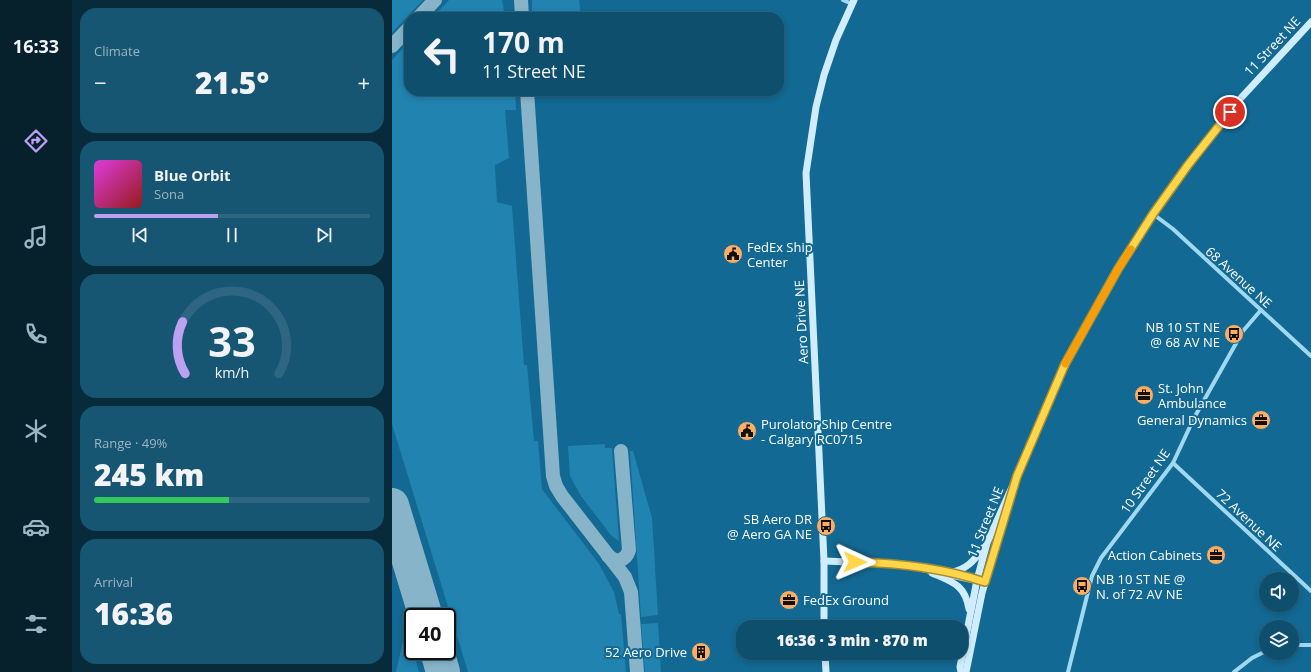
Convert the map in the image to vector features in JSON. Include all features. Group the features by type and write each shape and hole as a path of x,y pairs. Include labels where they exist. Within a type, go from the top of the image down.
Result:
{"street":[{"path":"843,0 853,2"},
{"name":"Aero Drive NE","path":"824,620 824,561 806,173 816,107 824,75 836,40 853,2"},
{"name":"11 Street NE","path":"961,672 960,667 970,614 987,543 1065,364 1118,269 1153,214 1188,165 1240,99 1311,22"},
{"name":"68 Avenue NE","path":"1153,214 1173,229 1311,356"},
{"name":"10 Street NE","path":"1068,672 1092,576 1101,558 1173,463 1194,418 1243,331 1261,310"},
{"name":"72 Avenue NE","path":"1173,463 1311,591"},
{"name":"11 Street NE","path":"966,672 971,642 985,582 1017,476"},
{"path":"944,572 958,571 968,566 973,562 987,543"},
{"path":"824,561 881,562 944,572 985,582"},
{"path":"917,567 952,582 963,590 967,598 970,614"},
{"path":"1299,645 1311,645"},
{"path":"1234,672 1259,654"},
{"path":"825,660 826,672"}],"shaded area":[{"path":"392,0 423,0 412,12 404,12 404,20 392,33"},
{"path":"449,0 502,0 504,12 438,12"},
{"path":"532,0 579,0 580,12 532,12"},
{"path":"404,47 404,96 515,96 516,110 505,110 509,158 495,165 497,202 512,206 524,365 527,365 534,441 538,441 542,489 599,564 614,592 619,614 621,614 626,672 468,672 456,633 456,608 448,608 392,424 392,60"},
{"path":"605,444 605,448 612,448 619,541 610,534 581,496 570,476 568,446"},
{"path":"630,451 633,451 652,518 658,615 641,617"},
{"path":"658,623 661,672 645,672 641,624"},
{"path":"404,637 404,660 415,660 419,672 396,672"}],"taxiway":[{"path":"424,12 435,0"},
{"path":"521,0 522,12"},
{"path":"392,46 404,33"},
{"path":"527,96 553,476 556,486 562,496 625,577 631,592 637,672"},
{"path":"608,556 618,561 623,559 629,550 621,451"}],"runway":[{"path":"392,505 423,608"},
{"path":"440,660 443,672"}],"slow traffic":[{"path":"1065,364 1118,269 1131,249"}],"place":[{"name":"FedEx Ship Center","path":"733,254"},
{"name":"NB 10 ST NE @ 68 AV NE","path":"1234,334"},
{"name":"St. John Ambulance","path":"1144,395"},
{"name":"General Dynamics","path":"1261,420"},
{"name":"Purolator Ship Centre - Calgary RC0715","path":"747,431"},
{"name":"SB Aero DR @ Aero GA NE","path":"826,526"},
{"name":"Action Cabinets","path":"1216,555"},
{"name":"NB 10 ST NE @ N. of 72 AV NE","path":"1082,586"},
{"name":"FedEx Ground","path":"789,600"},
{"name":"52 Aero Drive","path":"701,652"}],"route":[{"path":"855,562 902,564 985,582 1017,476 1065,364 1118,269 1153,214 1188,165 1230,112"}]}
